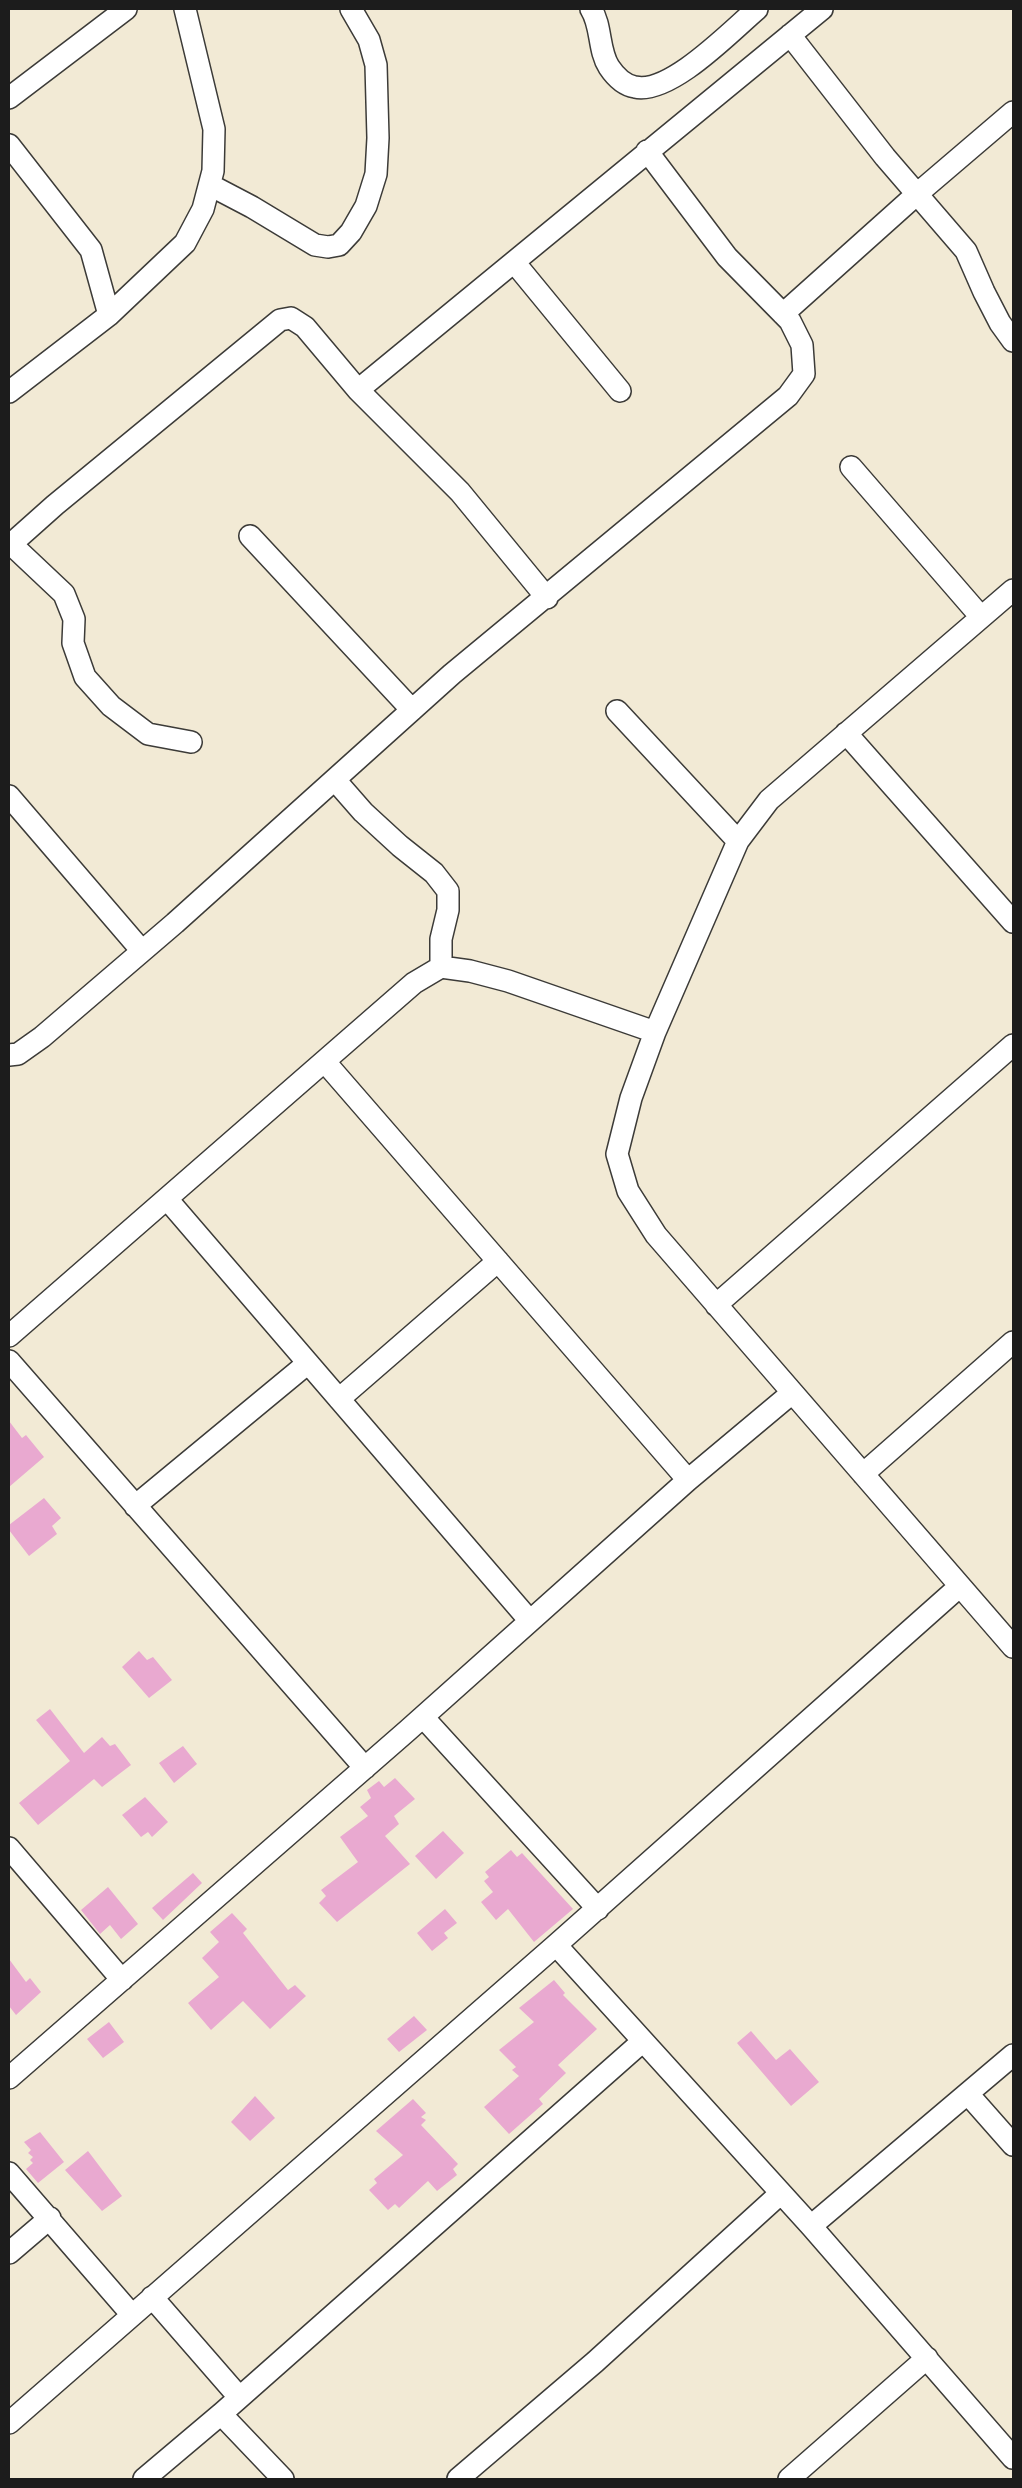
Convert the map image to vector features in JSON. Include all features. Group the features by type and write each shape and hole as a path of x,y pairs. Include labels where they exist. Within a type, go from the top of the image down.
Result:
{"street":[{"path":"9,98 126,9"},
{"path":"9,392 109,315 185,243 203,209 214,171 214,129 185,9"},
{"path":"210,185 252,207 315,245 328,247 339,244 351,232 366,206 376,174 378,138 376,65 370,40 351,9"},
{"path":"591,9 596,16 607,64 619,80 635,88 658,85 679,75 757,9"},
{"path":"358,390 822,9"},
{"path":"790,35 885,157 966,251 988,300 1013,342"},
{"path":"783,314 1013,112"},
{"path":"9,145 90,250 109,315"},
{"path":"9,1055 18,1054 42,1037 142,951 452,674 547,598 788,396 804,374 802,345 790,321 726,257 647,151"},
{"path":"514,262 620,391"},
{"path":"191,742 148,734 111,706 86,677 73,643 74,619 64,594 10,545 280,320 291,318 305,327 358,390 460,492 547,598"},
{"path":"851,467 981,617"},
{"path":"250,536 412,710"},
{"path":"1013,591 769,800 738,841 655,1032 631,1098 617,1154 628,1192 656,1235 1013,1647"},
{"path":"617,711 738,841"},
{"path":"846,733 1013,922"},
{"path":"334,780 363,812 400,846 434,873 448,891 448,910 441,939 441,967"},
{"path":"9,796 142,951"},
{"path":"9,1336 414,983 441,967 470,971 508,980 655,1032"},
{"path":"716,1305 1013,1045"},
{"path":"325,1062 688,1480"},
{"path":"167,1199 530,1621"},
{"path":"339,1399 498,1261"},
{"path":"863,1474 1013,1342"},
{"path":"9,1361 365,1768"},
{"path":"135,1506 308,1363"},
{"path":"9,2078 423,1717 688,1480 792,1393"},
{"path":"9,2423 598,1909 960,1586"},
{"path":"423,1717 598,1909"},
{"path":"9,1848 122,1980"},
{"path":"556,1945 812,2226 1013,2458"},
{"path":"144,2479 221,2414 643,2041"},
{"path":"812,2226 1013,2055"},
{"path":"968,2094 1013,2145"},
{"path":"9,2173 50,2218 132,2315"},
{"path":"458,2479 595,2362 781,2193"},
{"path":"9,2253 50,2218"},
{"path":"152,2298 239,2397"},
{"path":"789,2479 926,2358"},
{"path":"221,2414 283,2479"}],"building":[{"path":"9,1421 22,1438 26,1435 44,1457 9,1487"},
{"path":"44,1498 61,1518 52,1526 57,1534 29,1556 9,1530 9,1525"},
{"path":"139,1651 147,1660 153,1657 172,1680 149,1698 122,1667"},
{"path":"50,1709 84,1753 102,1737 110,1746 115,1744 131,1765 102,1787 94,1779 38,1825 19,1803 70,1761 36,1720"},
{"path":"183,1746 197,1764 174,1783 159,1763"},
{"path":"395,1778 415,1799 394,1816 399,1824 385,1836 410,1864 337,1922 319,1903 326,1896 321,1890 358,1862 340,1837 368,1816 360,1807 371,1798 367,1790 379,1781 384,1787"},
{"path":"145,1797 168,1822 152,1837 148,1832 141,1837 122,1815"},
{"path":"443,1831 464,1853 436,1879 415,1856"},
{"path":"511,1850 517,1857 522,1853 573,1909 534,1942 508,1909 496,1920 481,1902 493,1892 484,1881 489,1877 485,1872"},
{"path":"193,1873 202,1883 163,1920 152,1908"},
{"path":"108,1887 138,1924 121,1939 110,1925 100,1934 81,1910"},
{"path":"445,1909 457,1923 444,1933 448,1938 432,1951 417,1933"},
{"path":"232,1913 247,1929 243,1933 288,1990 295,1985 306,1996 270,2029 243,2001 211,2030 188,2003 219,1977 202,1958 219,1942 210,1932"},
{"path":"9,1959 26,1982 30,1978 41,1992 16,2015 9,2006"},
{"path":"554,1980 565,1993 563,1995 597,2029 558,2065 566,2073 539,2099 543,2104 509,2134 484,2107 519,2076 512,2070 516,2067 499,2050 534,2022 519,2008"},
{"path":"414,2016 427,2030 399,2052 387,2039"},
{"path":"109,2022 124,2042 103,2058 87,2039"},
{"path":"751,2031 776,2060 790,2049 819,2082 791,2106 737,2043"},
{"path":"255,2096 275,2118 250,2141 231,2122"},
{"path":"413,2099 426,2113 421,2117 426,2120 421,2125 458,2164 453,2169 457,2175 437,2191 428,2181 399,2208 395,2204 388,2210 369,2190 377,2183 374,2179 403,2155 376,2131"},
{"path":"40,2132 64,2162 38,2183 26,2169 33,2163 30,2160 33,2157 28,2153 31,2150 24,2142"},
{"path":"88,2151 122,2196 102,2211 65,2170"}]}
